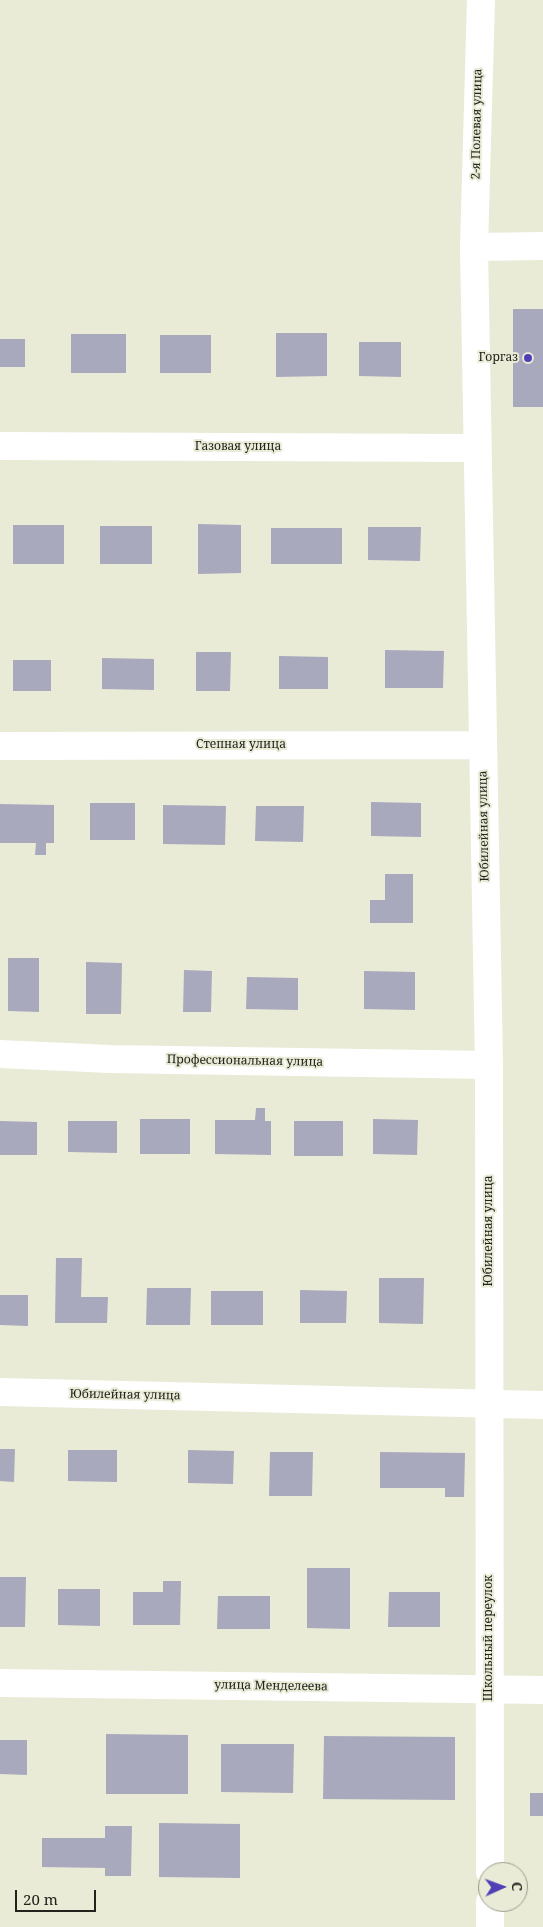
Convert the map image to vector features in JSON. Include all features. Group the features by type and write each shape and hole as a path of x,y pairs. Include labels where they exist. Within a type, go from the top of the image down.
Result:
{"street":[{"name":"2-я Полевая улица","path":"474,247 481,0"},
{"path":"474,247 543,246"},
{"name":"Юбилейная улица","path":"474,247 476,448 489,1065 489,1404"},
{"name":"Газовая улица","path":"0,446 476,448"},
{"name":"Степная улица","path":"0,746 483,745"},
{"name":"Профессиональная улица","path":"0,1054 110,1059 489,1065"},
{"name":"Юбилейная улица","path":"0,1392 543,1404"},
{"name":"Школьный переулок","path":"489,1404 490,1862"},
{"name":"улица Менделеева","path":"0,1683 543,1690"},
{"path":"490,1912 490,1927"}],"building":[{"name":"Горгаз","path":"513,309 543,309 543,407 513,407"},
{"path":"276,333 327,333 327,376 276,377"},
{"path":"71,334 126,334 126,373 71,373"},
{"path":"160,335 211,335 211,373 160,373"},
{"path":"0,339 25,339 25,367 0,367"},
{"path":"359,342 401,342 401,377 359,376"},
{"path":"198,524 241,525 241,573 198,574"},
{"path":"13,525 64,525 64,564 13,564"},
{"path":"100,526 152,526 152,564 100,564"},
{"path":"368,527 421,527 420,561 368,560"},
{"path":"271,528 342,528 342,564 271,564"},
{"path":"385,650 444,651 443,688 385,688"},
{"path":"196,652 231,652 230,691 196,691"},
{"path":"279,656 328,657 328,689 279,689"},
{"path":"102,658 154,659 154,690 102,689"},
{"path":"13,660 51,660 51,691 13,691"},
{"path":"371,802 421,803 421,837 371,836"},
{"path":"90,803 135,803 135,840 90,840"},
{"path":"0,804 54,805 54,843 46,843 46,855 35,855 36,843 0,843"},
{"path":"163,805 226,806 225,845 163,844"},
{"path":"256,806 304,806 303,842 255,841"},
{"path":"385,874 413,874 413,923 370,923 370,900 385,900"},
{"path":"8,958 39,958 39,1012 8,1011"},
{"path":"86,962 122,963 121,1014 86,1014"},
{"path":"184,970 212,971 211,1012 183,1012"},
{"path":"364,971 415,972 415,1010 364,1009"},
{"path":"247,977 298,978 298,1010 246,1009"},
{"path":"256,1108 265,1108 265,1121 271,1121 271,1155 215,1154 215,1120 255,1120"},
{"path":"140,1119 190,1119 190,1154 140,1154"},
{"path":"373,1119 418,1120 417,1155 373,1154"},
{"path":"0,1121 37,1122 37,1155 0,1155"},
{"path":"68,1121 117,1121 117,1153 68,1152"},
{"path":"294,1121 343,1121 343,1156 294,1156"},
{"path":"56,1258 82,1258 81,1297 108,1297 107,1323 55,1323"},
{"path":"379,1278 424,1278 423,1324 379,1323"},
{"path":"147,1288 191,1288 190,1325 146,1325"},
{"path":"300,1290 347,1291 346,1323 300,1323"},
{"path":"211,1291 263,1291 263,1325 211,1325"},
{"path":"0,1295 28,1295 28,1326 0,1325"},
{"path":"0,1449 15,1449 14,1482 0,1481"},
{"path":"68,1450 117,1450 117,1482 68,1481"},
{"path":"188,1450 234,1451 233,1484 188,1483"},
{"path":"270,1452 313,1452 312,1496 269,1496"},
{"path":"380,1452 465,1453 464,1497 445,1497 445,1488 380,1488"},
{"path":"307,1568 350,1568 350,1629 307,1628"},
{"path":"0,1577 26,1577 25,1627 0,1627"},
{"path":"163,1581 181,1581 180,1625 133,1625 133,1592 163,1592"},
{"path":"58,1589 100,1589 100,1626 58,1625"},
{"path":"389,1592 440,1592 440,1627 388,1627"},
{"path":"218,1596 270,1596 270,1629 217,1629"},
{"path":"106,1734 188,1735 188,1794 106,1794"},
{"path":"324,1736 455,1737 455,1800 323,1799"},
{"path":"0,1740 27,1740 27,1775 0,1774"},
{"path":"221,1744 294,1744 293,1793 221,1792"},
{"path":"530,1793 543,1793 543,1816 530,1816"},
{"path":"159,1823 240,1824 240,1878 159,1877"},
{"path":"105,1826 132,1826 131,1876 105,1876 105,1868 42,1867 42,1838 105,1838"}],"place":[{"name":"Горгаз","path":"528,358"}]}
